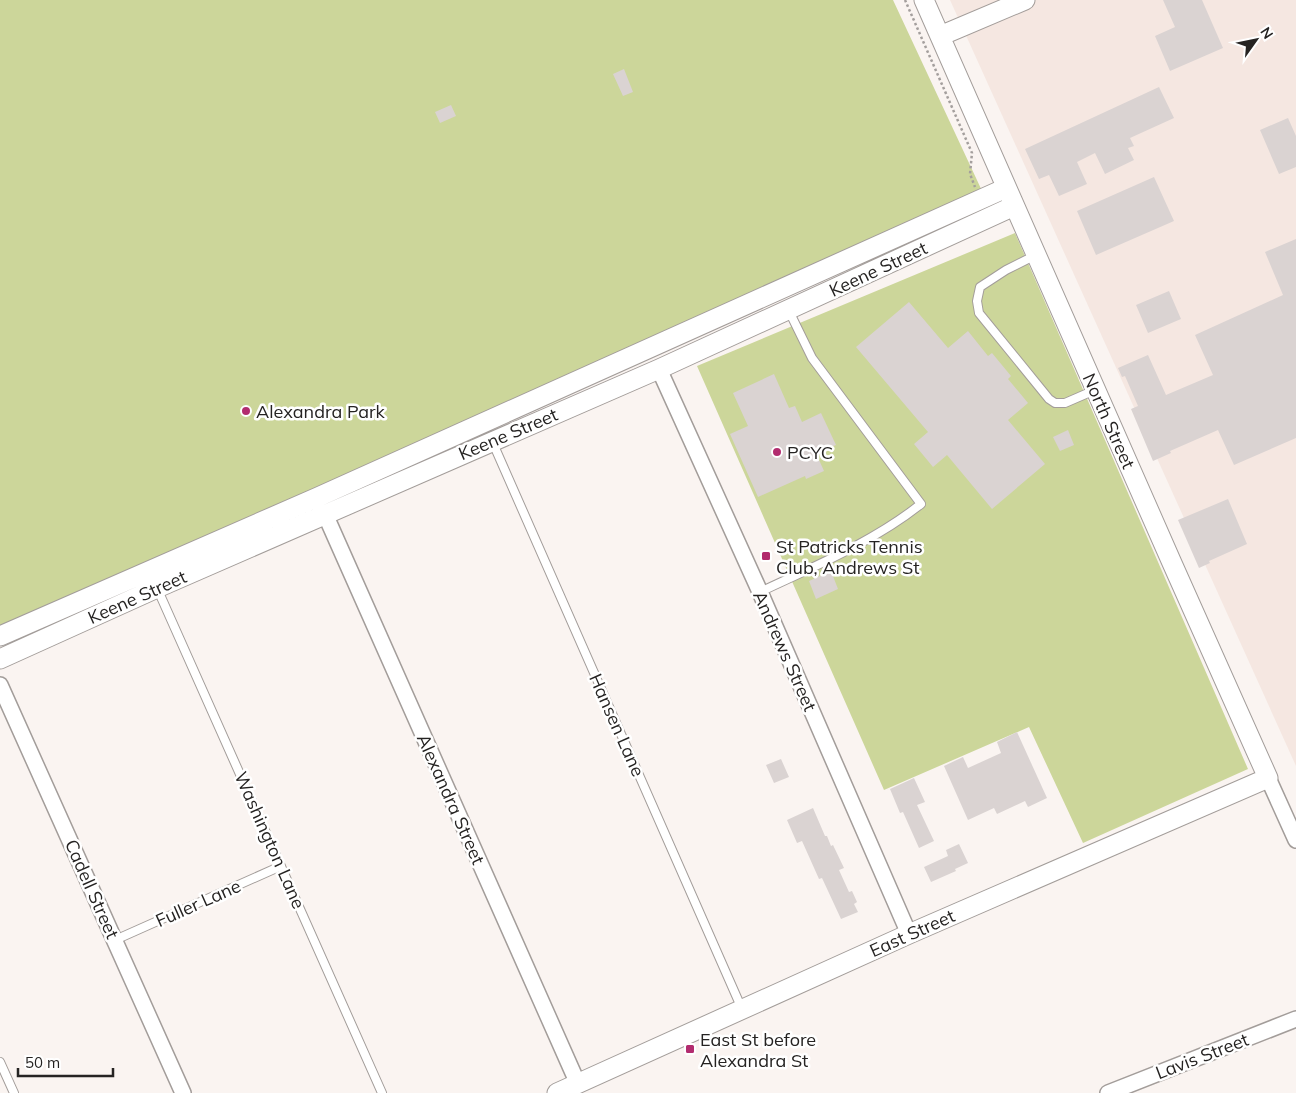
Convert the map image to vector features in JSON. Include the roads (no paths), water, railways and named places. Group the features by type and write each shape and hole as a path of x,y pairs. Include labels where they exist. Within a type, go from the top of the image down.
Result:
{"street":[{"name":"North Street","path":"924,0 1296,840"},
{"path":"940,36 1025,0"},
{"name":"Keene Street","path":"0,659 157,588 322,506 649,349 1006,188"},
{"name":"Keene Street","path":"0,636 322,506 492,441 789,311 1014,206"},
{"path":"649,349 659,369"},
{"name":"Andrews Street","path":"659,369 760,592 909,934"},
{"name":"Alexandra Street","path":"322,506 570,1089"},
{"name":"Cadell Street","path":"0,685 183,1093"},
{"name":"East Street","path":"570,1089 909,934 1268,778"},
{"name":"Lavis Street","path":"1108,1093 1296,1019"}],"lane":[{"path":"1036,255 1006,270 980,287 976,301 979,313 1055,403 1065,403 1096,390"},
{"path":"760,592 852,548 904,517 920,504 812,358 789,311"},
{"name":"Hansen Lane","path":"492,441 742,1009"},
{"name":"Washington Lane","path":"157,588 382,1093"},
{"name":"Fuller Lane","path":"115,940 281,866"},
{"path":"0,1062 14,1093"}],"place":[{"name":"Alexandra Park","path":"246,411"},
{"name":"PCYC","path":"777,452"},
{"name":"St Patricks Tennis Club, Andrews St","path":"766,556"},
{"name":"East St before Alexandra St","path":"690,1049"}]}
